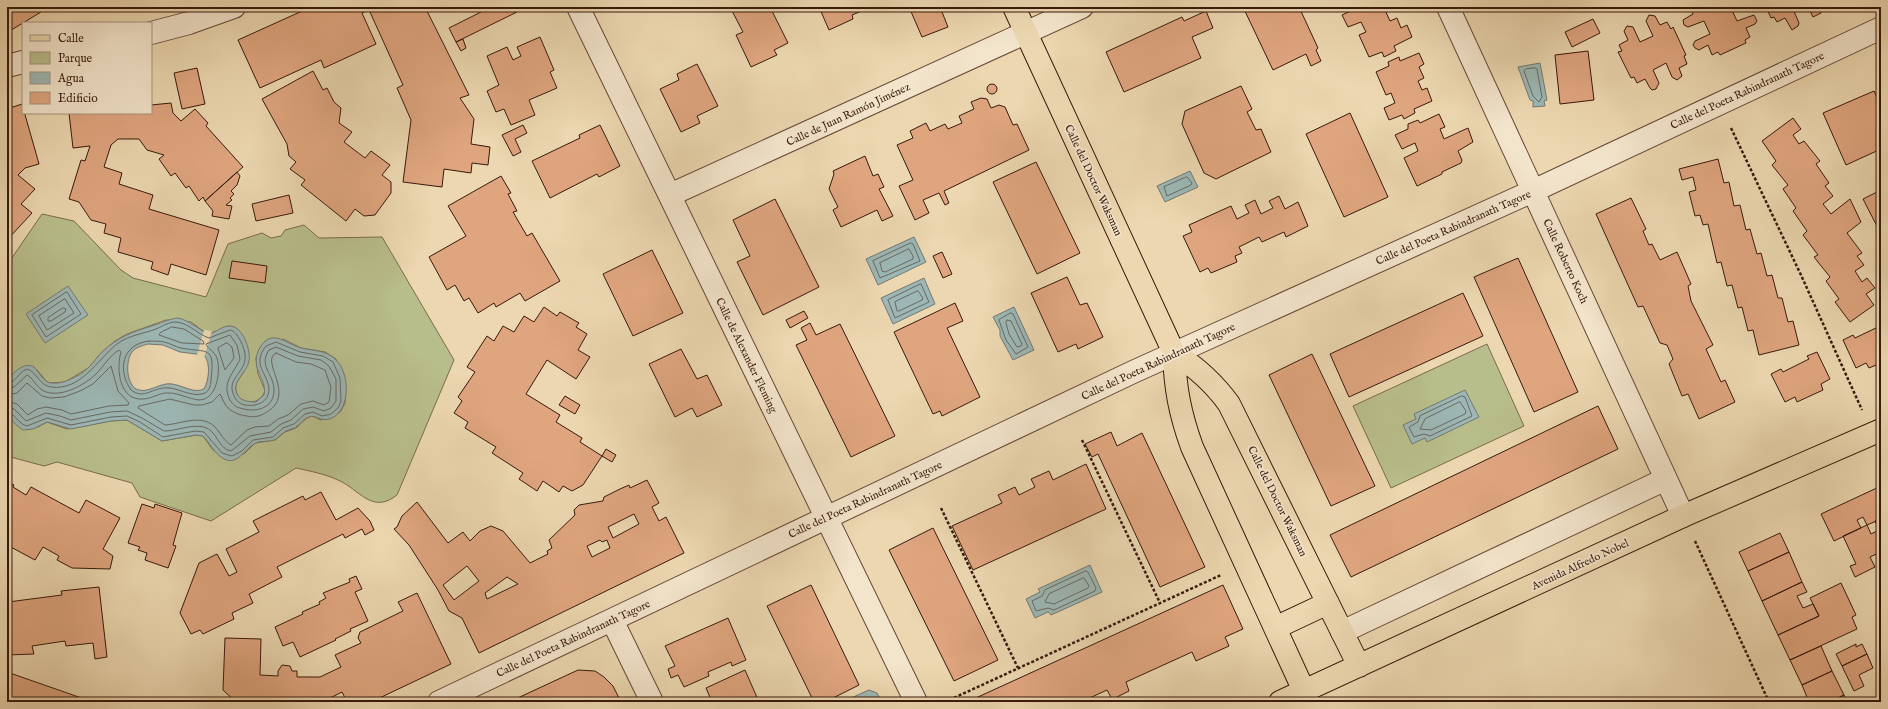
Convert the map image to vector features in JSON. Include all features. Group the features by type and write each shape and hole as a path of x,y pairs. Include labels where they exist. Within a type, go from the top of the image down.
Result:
{"main road":[{"name":"Calle del Doctor Waksman","path":"1014,7 1174,353 1176,388 1184,425 1192,447 1304,691"},
{"name":"Calle del Doctor Waksman","path":"1174,353 1192,364 1217,387 1229,404 1359,666"},
{"name":"Avenida Alfredo Nobel","path":"1280,702 1683,516 1881,430"},
{"path":"1275,628 1328,603"}],"street":[{"path":"152,33 189,23 234,7"},
{"name":"Calle de Alexander Fleming","path":"578,7 916,702"},
{"name":"Calle de Juan Ramón Jiménez","path":"670,195 1082,7"},
{"name":"Calle Roberto Koch","path":"1448,7 1683,516"},
{"name":"Calle del Poeta Rabindranath Tagore","path":"439,702 1174,353 1533,191 1881,28"},
{"path":"7,66 22,62"},
{"path":"1342,632 1666,479"},
{"path":"612,620 652,702"}],"path":[{"path":"1719,104 1801,275 1860,406"},
{"path":"1082,440 1160,603"},
{"path":"941,508 1018,668"},
{"path":"1683,516 1769,702"},
{"path":"945,702 1223,574"}],"green space":[{"path":"42,214 74,221 121,270 133,278 206,297 228,244 262,233 271,238 281,236 285,230 304,225 319,238 382,237 454,360 397,495 380,502 373,501 338,480 323,474 296,468 211,521 140,497 132,483 57,462 44,466 7,456 7,414 18,426 38,427 47,422 67,429 111,421 127,420 162,441 196,435 203,436 213,450 244,454 255,443 275,440 285,432 296,428 307,418 312,416 321,420 333,417 341,411 345,403 344,377 336,359 325,352 301,348 283,339 256,357 258,374 265,390 259,399 250,402 245,401 238,396 236,391 237,383 244,371 247,359 243,338 239,332 235,328 229,326 209,334 191,322 166,320 127,334 115,341 100,354 90,367 65,382 47,382 37,370 8,380 7,383 7,265"},
{"path":"1487,344 1524,426 1391,488 1353,406"}],"water":[{"path":"1540,63 1547,100 1544,101 1545,106 1533,107 1533,101 1530,100 1518,67"},
{"path":"1190,171 1198,187 1165,202 1157,186"},
{"path":"914,237 926,262 878,285 866,259"},
{"path":"924,278 935,304 893,324 881,298"},
{"path":"68,286 88,315 45,343 26,314"},
{"path":"1014,307 1034,350 1013,360 1000,336 1000,330 993,317"},
{"path":"178,318 187,321 209,334 229,326 234,327 242,334 249,351 249,361 236,385 237,394 242,400 256,402 264,395 263,383 256,360 257,353 266,341 270,338 276,338 301,348 323,352 335,359 344,372 346,381 343,407 332,418 324,420 312,416 304,419 296,427 286,431 274,440 256,443 232,461 218,455 203,436 196,435 162,441 127,420 111,421 71,429 47,422 33,429 23,430 14,423 8,414 7,384 12,375 19,369 27,366 34,367 48,383 66,381 83,372 101,353 114,342 126,335 168,320","holes":["148,344 163,345 180,352 204,355 208,362 207,381 204,389 188,389 168,384 143,391 135,388 131,384 128,373 128,361 132,352 137,348"]},
{"path":"1465,390 1479,417 1427,442 1425,438 1412,444 1403,425 1416,419 1414,414"},
{"path":"1090,565 1102,592 1051,615 1048,612 1035,618 1026,599 1040,592 1038,589"},
{"path":"869,690 877,693 882,702 842,702"}],"pier":[{"path":"204,330 212,331 204,358 197,355"}],"building":[{"path":"7,7 38,7 41,12 22,22 22,24 8,32"},
{"path":"311,7 368,7 369,10 362,13 376,44 324,68 321,60 260,88 238,40"},
{"path":"368,7 382,7 370,12"},
{"path":"382,7 425,7 469,95 460,98 474,119 471,144 490,147 488,165 472,163 471,173 444,169 442,187 403,182 411,120 397,88 403,85 370,12"},
{"path":"491,7 515,7 517,12 456,42 449,28"},
{"path":"730,7 770,7 788,43 774,50 777,55 751,67 736,35 743,32"},
{"path":"819,7 869,8 852,15 853,19 829,30"},
{"path":"909,7 940,7 948,27 922,37"},
{"path":"1243,7 1299,7 1318,48 1316,50 1321,61 1311,66 1306,54 1273,70"},
{"path":"1355,7 1391,7 1385,10 1390,21 1397,18 1401,28 1407,25 1412,37 1394,46 1396,51 1384,57 1382,52 1369,57 1359,35 1366,32 1361,22 1348,27 1342,15 1355,9"},
{"path":"1689,7 1732,7 1731,8 1737,21 1754,15 1757,21 1755,24 1746,28 1750,37 1745,40 1746,43 1720,55 1718,52 1712,55 1708,45 1699,50 1693,45 1695,41 1710,34 1704,21 1688,27 1684,25 1683,20 1693,14"},
{"path":"1766,7 1798,7 1793,9 1799,23 1798,26 1792,30 1785,18 1777,22 1774,17 1771,18"},
{"path":"1808,7 1821,7 1819,8 1821,13 1813,17"},
{"path":"1206,11 1213,28 1192,37 1201,58 1124,92 1106,52 1182,17 1184,21"},
{"path":"1649,15 1655,16 1660,25 1667,22 1671,29 1673,27 1686,55 1684,56 1687,64 1679,68 1682,76 1677,80 1672,77 1666,63 1653,70 1659,83 1656,89 1652,90 1645,79 1637,83 1634,77 1631,78 1618,52 1622,51 1619,45 1628,40 1624,31 1627,26 1633,27 1640,42 1653,36 1646,21"},
{"path":"1593,19 1600,33 1572,47 1565,32"},
{"path":"540,37 554,70 550,72 557,88 529,100 535,115 511,125 504,109 496,112 487,91 499,85 487,56 507,47 513,60 521,56 517,47"},
{"path":"463,39 466,48 461,51 456,42"},
{"path":"1588,51 1594,100 1560,104 1555,55"},
{"path":"1419,53 1424,64 1419,67 1424,78 1418,81 1422,90 1427,88 1432,101 1414,109 1415,113 1404,119 1402,115 1389,120 1384,108 1395,103 1391,93 1386,95 1376,72 1389,66 1388,62 1399,57 1400,61"},
{"path":"697,64 718,106 697,116 700,123 681,132 660,89 679,80 677,74"},
{"path":"197,68 205,104 182,109 174,73"},
{"path":"313,71 323,90 327,88 334,102 341,108 339,123 352,132 344,142 365,158 371,151 390,165 382,175 391,182 391,193 375,215 364,216 355,209 346,221 301,185 305,180 290,169 296,162 289,156 287,144 262,99"},
{"path":"990,84 994,84 996,85 996,93 990,94 987,91 987,87"},
{"path":"1241,86 1252,109 1247,112 1256,130 1261,129 1271,152 1216,179 1204,173 1182,124 1185,111"},
{"path":"1874,91 1881,106 1881,149 1846,165 1823,113"},
{"path":"981,98 987,99 991,108 999,105 1005,107 1013,125 1017,124 1029,150 944,191 949,203 945,205 939,193 923,200 929,213 915,220 899,186 913,180 897,145 913,138 910,131 926,123 930,131 945,124 948,129 962,123 959,116 974,109 971,102"},
{"path":"171,103 173,113 181,121 195,109 208,123 206,126 243,167 205,201 203,197 199,201 189,186 186,188 175,173 171,176 159,159 164,155 147,150 139,139 118,139 111,145 104,167 122,173 119,184 153,195 149,209 219,230 206,275 171,264 168,275 151,269 153,262 118,252 121,238 104,233 106,224 91,220 79,202 69,199 81,160 85,161 90,146 73,148 69,114 152,114 152,105"},
{"path":"22,104 22,114 25,114 39,164 25,168 18,175 35,189 21,204 32,213 7,240 8,154 7,109"},
{"path":"1350,113 1388,197 1344,217 1306,134"},
{"path":"1439,114 1445,127 1440,129 1444,139 1468,128 1473,142 1458,151 1462,160 1461,163 1417,186 1404,158 1418,151 1415,143 1402,149 1395,135 1408,129 1408,124 1418,120 1420,123"},
{"path":"1793,118 1801,129 1793,135 1799,144 1804,141 1820,161 1816,164 1829,183 1825,186 1833,196 1823,204 1831,214 1850,199 1861,222 1847,233 1862,253 1857,256 1864,265 1855,271 1862,282 1867,278 1875,288 1866,294 1874,305 1850,322 1835,302 1839,299 1826,281 1830,277 1814,257 1818,255 1803,235 1807,231 1793,211 1796,208 1783,189 1788,185 1772,165 1776,161 1762,141"},
{"path":"523,125 527,133 515,139 521,152 513,156 502,135"},
{"path":"600,125 620,166 599,177 597,174 550,198 532,161 580,138 579,135"},
{"path":"865,156 873,176 878,174 884,187 879,189 893,216 882,221 877,210 841,227 833,210 838,207 829,189 834,174 833,171"},
{"path":"1718,159 1724,183 1729,182 1734,206 1740,205 1746,230 1750,229 1757,254 1761,253 1767,276 1772,275 1778,298 1782,298 1788,322 1793,321 1799,345 1759,355 1753,330 1748,331 1742,307 1738,308 1732,285 1727,286 1721,262 1717,263 1708,224 1703,225 1700,215 1695,216 1689,192 1696,190 1693,177 1682,180 1679,169"},
{"path":"1036,162 1080,253 1037,274 993,182"},
{"path":"237,172 240,176 237,185 231,191 234,194 230,198 232,200 226,205 232,206 229,219 212,216 213,211 205,201"},
{"path":"501,176 511,193 508,194 517,211 513,212 527,236 532,233 560,281 525,301 520,293 496,307 494,303 478,313 469,298 464,301 455,285 447,290 429,257 466,236 448,206"},
{"path":"1881,190 1881,234 1863,199"},
{"path":"289,195 293,213 256,221 252,204"},
{"path":"1279,196 1285,209 1298,202 1308,226 1286,237 1284,232 1262,242 1259,237 1239,247 1242,253 1235,256 1237,262 1211,273 1208,268 1200,272 1183,236 1192,232 1189,225 1231,206 1237,219 1249,213 1245,205 1255,200 1261,214 1273,208 1269,201"},
{"path":"1631,198 1646,229 1643,231 1648,243 1649,245 1652,244 1660,260 1677,252 1691,284 1688,286 1691,301 1713,345 1706,349 1721,382 1725,380 1735,402 1699,419 1688,394 1682,396 1669,364 1673,359 1667,345 1660,343 1643,306 1638,307 1596,214"},
{"path":"775,199 819,287 763,315 737,262 750,256 733,220"},
{"path":"652,250 683,313 633,336 603,274"},
{"path":"942,252 952,274 943,278 933,256"},
{"path":"1518,258 1578,392 1534,412 1474,277"},
{"path":"232,261 267,266 265,283 229,278"},
{"path":"1067,277 1080,305 1087,303 1103,337 1078,349 1076,344 1058,352 1031,293"},
{"path":"1463,293 1483,336 1349,397 1330,354"},
{"path":"955,303 963,321 947,328 980,397 942,416 940,411 933,414 894,332"},
{"path":"544,307 557,316 560,312 579,323 576,327 587,334 578,350 590,357 576,379 547,360 526,394 560,415 556,422 582,438 580,442 602,456 583,485 572,491 563,486 559,492 543,481 537,491 519,479 523,473 492,453 496,447 465,428 468,422 454,413 462,401 458,397 475,372 467,367 487,336 494,341 503,326 514,332 524,316 534,322"},
{"path":"804,311 808,318 790,328 786,320"},
{"path":"1881,322 1881,363 1869,368 1866,363 1856,368 1843,340 1853,335 1855,338 1880,326 1879,323"},
{"path":"810,323 816,335 840,324 895,436 851,457 796,345 807,340 801,328"},
{"path":"681,349 697,379 707,375 722,405 697,417 692,408 675,417 649,364"},
{"path":"1817,352 1830,379 1821,384 1823,390 1797,402 1795,397 1785,402 1771,374 1781,369 1783,372 1809,359 1807,356"},
{"path":"1312,354 1375,486 1331,506 1269,375"},
{"path":"565,396 580,405 575,414 559,405"},
{"path":"1598,406 1618,449 1351,577 1330,535"},
{"path":"1111,432 1117,446 1142,433 1205,567 1160,587 1098,454 1092,457 1085,444"},
{"path":"606,449 616,455 612,462 602,456"},
{"path":"1086,464 1106,509 973,570 952,526 1002,503 998,495 1015,487 1019,495 1035,487 1031,479 1049,471 1053,480"},
{"path":"647,480 659,503 652,507 659,521 666,517 684,553 479,653 462,618 449,611 438,590 409,545 394,529 397,527 402,516 417,502 448,543 463,532 470,541 480,531 491,526 503,531 530,563 548,554 547,551 552,548 549,540 575,515 574,510 579,505 603,501 604,497 620,489 629,485 630,488","holes":["634,514 639,524 613,538 608,527","600,540 602,542 607,540 610,548 592,557 587,546","467,566 479,581 454,600 443,585","507,577 518,584 487,599 485,593"]},
{"path":"7,481 14,485 13,487 26,495 31,487 79,513 86,500 120,518 103,549 113,556 110,569 72,568 57,560 59,556 43,547 35,560 7,545"},
{"path":"1881,486 1881,519 1867,525 1863,517 1857,520 1861,528 1834,541 1821,514"},
{"path":"321,492 336,520 358,508 370,521 374,530 365,535 362,529 345,538 343,534 277,567 282,577 249,594 253,603 232,613 234,619 203,634 200,630 191,634 180,613 199,563 217,554 229,576 237,572 226,549 259,532 253,521 303,496 305,500"},
{"path":"142,504 154,508 155,504 182,513 173,545 176,546 168,568 145,560 147,553 138,550 140,547 128,543"},
{"path":"1881,519 1881,552 1870,557 1875,567 1855,577 1850,566 1856,564 1843,536 1867,525 1871,534 1879,530 1875,521"},
{"path":"933,528 998,660 954,681 889,550"},
{"path":"1780,533 1789,552 1748,571 1739,552"},
{"path":"1789,552 1802,582 1762,601 1748,571"},
{"path":"356,576 362,589 355,592 368,621 350,629 351,631 335,639 336,640 300,657 293,642 283,646 275,627 320,604 319,602 326,598 323,593 350,582 349,579"},
{"path":"1802,582 1807,592 1797,596 1803,608 1813,604 1819,616 1778,635 1762,601"},
{"path":"1841,583 1856,615 1852,617 1857,629 1790,660 1778,635 1819,616 1810,598"},
{"path":"811,585 859,685 825,702 814,702 767,606"},
{"path":"1223,585 1243,629 1225,637 1229,646 1196,661 1192,652 1126,682 1129,691 1113,699 1107,690 1081,702 967,702"},
{"path":"99,587 107,657 95,659 93,643 66,646 65,641 32,646 34,654 7,655 8,602 62,595 61,591"},
{"path":"417,593 451,664 371,702 347,702 342,692 330,698 330,702 236,702 223,690 225,638 261,639 260,675 278,676 278,671 282,665 290,666 292,671 297,671 297,677 320,677 341,667 335,655 361,643 358,638 360,632 403,611 398,602"},
{"path":"728,618 746,660 732,666 731,662 708,672 709,676 684,687 678,675 671,678 668,669 675,666 665,646"},
{"path":"1856,644 1856,647 1862,644 1867,654 1842,666 1836,654"},
{"path":"1821,646 1832,671 1802,685 1790,660"},
{"path":"1867,654 1873,668 1859,675 1864,686 1854,691 1842,666"},
{"path":"578,670 595,671 604,677 613,686 621,702 509,702"},
{"path":"745,670 759,702 712,702 706,688"},
{"path":"1832,671 1844,695 1830,702 1809,702 1802,685"},
{"path":"7,672 93,702 7,702"},
{"path":"1844,695 1847,702 1830,702"}]}
